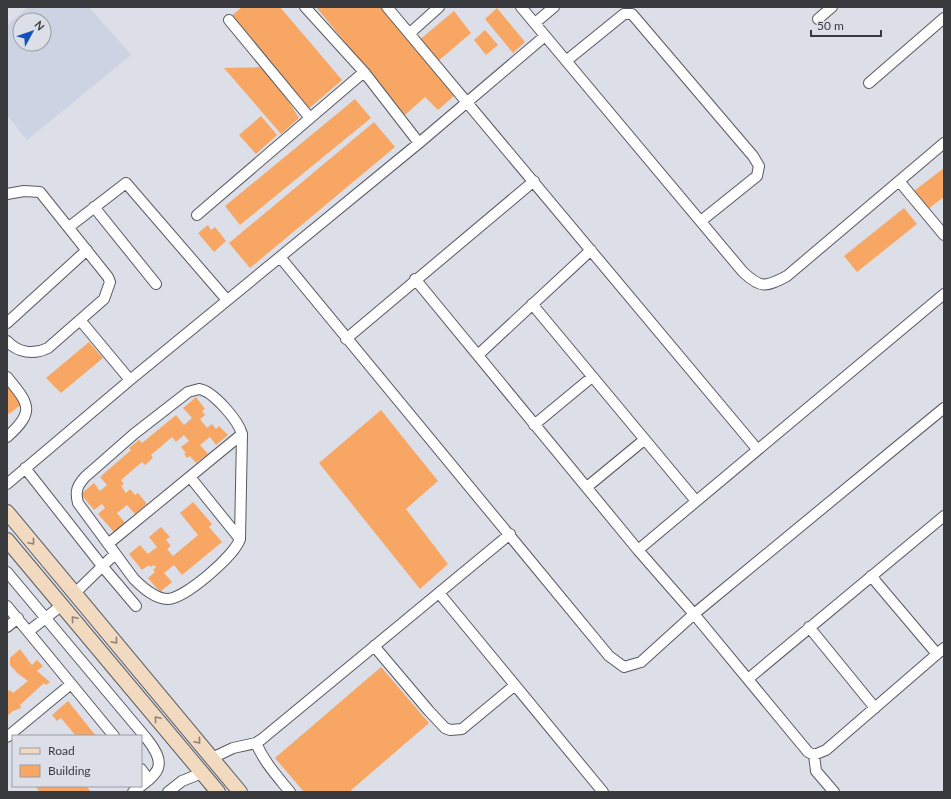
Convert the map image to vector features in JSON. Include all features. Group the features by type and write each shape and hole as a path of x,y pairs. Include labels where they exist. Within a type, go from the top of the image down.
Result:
{"street":[{"path":"306,7 364,72 419,143"},
{"path":"387,7 758,449"},
{"path":"410,34 439,7"},
{"path":"521,7 743,272 754,283 765,285 787,276 944,144"},
{"path":"535,23 554,7"},
{"path":"818,19 832,7"},
{"path":"566,61 620,16 628,12 632,14 753,156 759,166 757,176 701,221"},
{"path":"869,83 944,18"},
{"path":"229,20 310,118"},
{"path":"7,484 130,380 419,143 545,36"},
{"path":"197,215 364,72"},
{"path":"346,339 415,279 534,181"},
{"path":"899,181 944,235"},
{"path":"69,227 126,183 227,300"},
{"path":"7,194 24,191 40,192 87,250 108,277 110,282 104,298 48,348 39,352 30,353 23,351 7,341"},
{"path":"94,207 156,284"},
{"path":"7,323 87,250"},
{"path":"478,355 591,250"},
{"path":"280,258 510,534 609,656 624,668 641,662 694,614 944,408"},
{"path":"415,279 534,425 638,550 694,614 803,747 814,755 816,771 834,792"},
{"path":"638,550 944,294"},
{"path":"532,304 696,501"},
{"path":"80,320 130,380"},
{"path":"534,425 592,376"},
{"path":"7,377 25,398 27,408 25,418 7,437"},
{"path":"199,389 205,390 215,398 238,423 242,434 240,539 236,549 221,564 186,592 176,598 167,599 144,589 115,554 78,503 75,493 78,485 85,477 134,434 188,392 199,389"},
{"path":"108,544 242,434"},
{"path":"586,487 644,440"},
{"path":"25,468 103,567 136,606"},
{"path":"190,477 240,539"},
{"path":"7,512 240,792"},
{"path":"748,679 944,516"},
{"path":"212,758 232,748 256,742 510,534"},
{"path":"7,540 218,792"},
{"path":"75,593 115,554"},
{"path":"7,572 156,750 160,763 149,780 142,785"},
{"path":"814,755 826,750 940,651 871,576"},
{"path":"439,593 514,686 603,792"},
{"path":"29,631 62,605"},
{"path":"7,606 113,735"},
{"path":"7,627 18,618"},
{"path":"809,628 875,708"},
{"path":"374,646 429,711 445,728 450,730 462,729 514,686"},
{"path":"7,736 71,684"},
{"path":"256,742 261,755 268,766 290,792"},
{"path":"142,770 149,780"},
{"path":"168,792 182,781 202,773"}],"shaded area":[{"path":"28,7 89,7 131,55 27,140 7,115 7,25 12,21 12,52 52,52 52,12 22,12"}],"building":[{"path":"242,7 280,7 342,80 306,111 230,17"},
{"path":"316,7 382,7 455,95 438,110 425,97 405,115"},
{"path":"497,8 525,42 513,53 485,19"},
{"path":"454,11 471,33 436,63 418,41"},
{"path":"485,30 498,45 486,55 474,40"},
{"path":"267,67 299,118 281,134 224,68"},
{"path":"355,99 371,118 240,225 225,206"},
{"path":"261,116 277,135 256,154 239,135"},
{"path":"374,122 395,147 250,268 229,243"},
{"path":"944,168 944,197 928,209 914,191"},
{"path":"904,208 917,224 857,272 844,256"},
{"path":"208,225 211,230 215,227 226,241 214,252 198,233"},
{"path":"89,342 103,358 61,393 46,378"},
{"path":"7,386 22,404 9,414 7,411"},
{"path":"196,397 205,409 202,411 205,415 200,419 207,428 212,424 216,429 219,426 228,435 216,445 210,437 200,445 208,454 196,463 190,456 187,458 184,454 186,453 181,447 189,441 184,435 176,442 172,437 151,455 153,458 145,465 142,462 121,480 124,484 121,486 126,493 130,489 135,495 138,493 147,504 135,514 127,505 117,513 125,523 114,532 98,514 105,508 102,504 94,510 81,494 94,483 100,491 107,485 100,477 131,450 129,448 139,440 142,443 176,415 184,425 192,418 183,408"},
{"path":"381,410 438,481 406,509 448,564 420,589 319,463"},
{"path":"193,502 212,524 209,527 222,542 182,575 174,565 164,573 172,582 160,592 148,578 155,572 153,570 156,567 154,565 151,567 149,565 142,570 129,554 140,545 148,554 157,547 149,537 161,527 170,537 166,540 171,546 167,549 173,556 198,535 180,513"},
{"path":"20,649 32,665 37,660 43,666 37,671 50,682 46,685 44,683 20,705 21,708 13,711 7,716 7,692 10,690 13,693 28,681 17,673 10,665 10,658"},
{"path":"381,667 429,723 349,792 304,792 275,758"},
{"path":"68,701 95,735 75,735 61,718 57,721 52,715"},
{"path":"36,787 87,787 91,792 40,792"}]}
